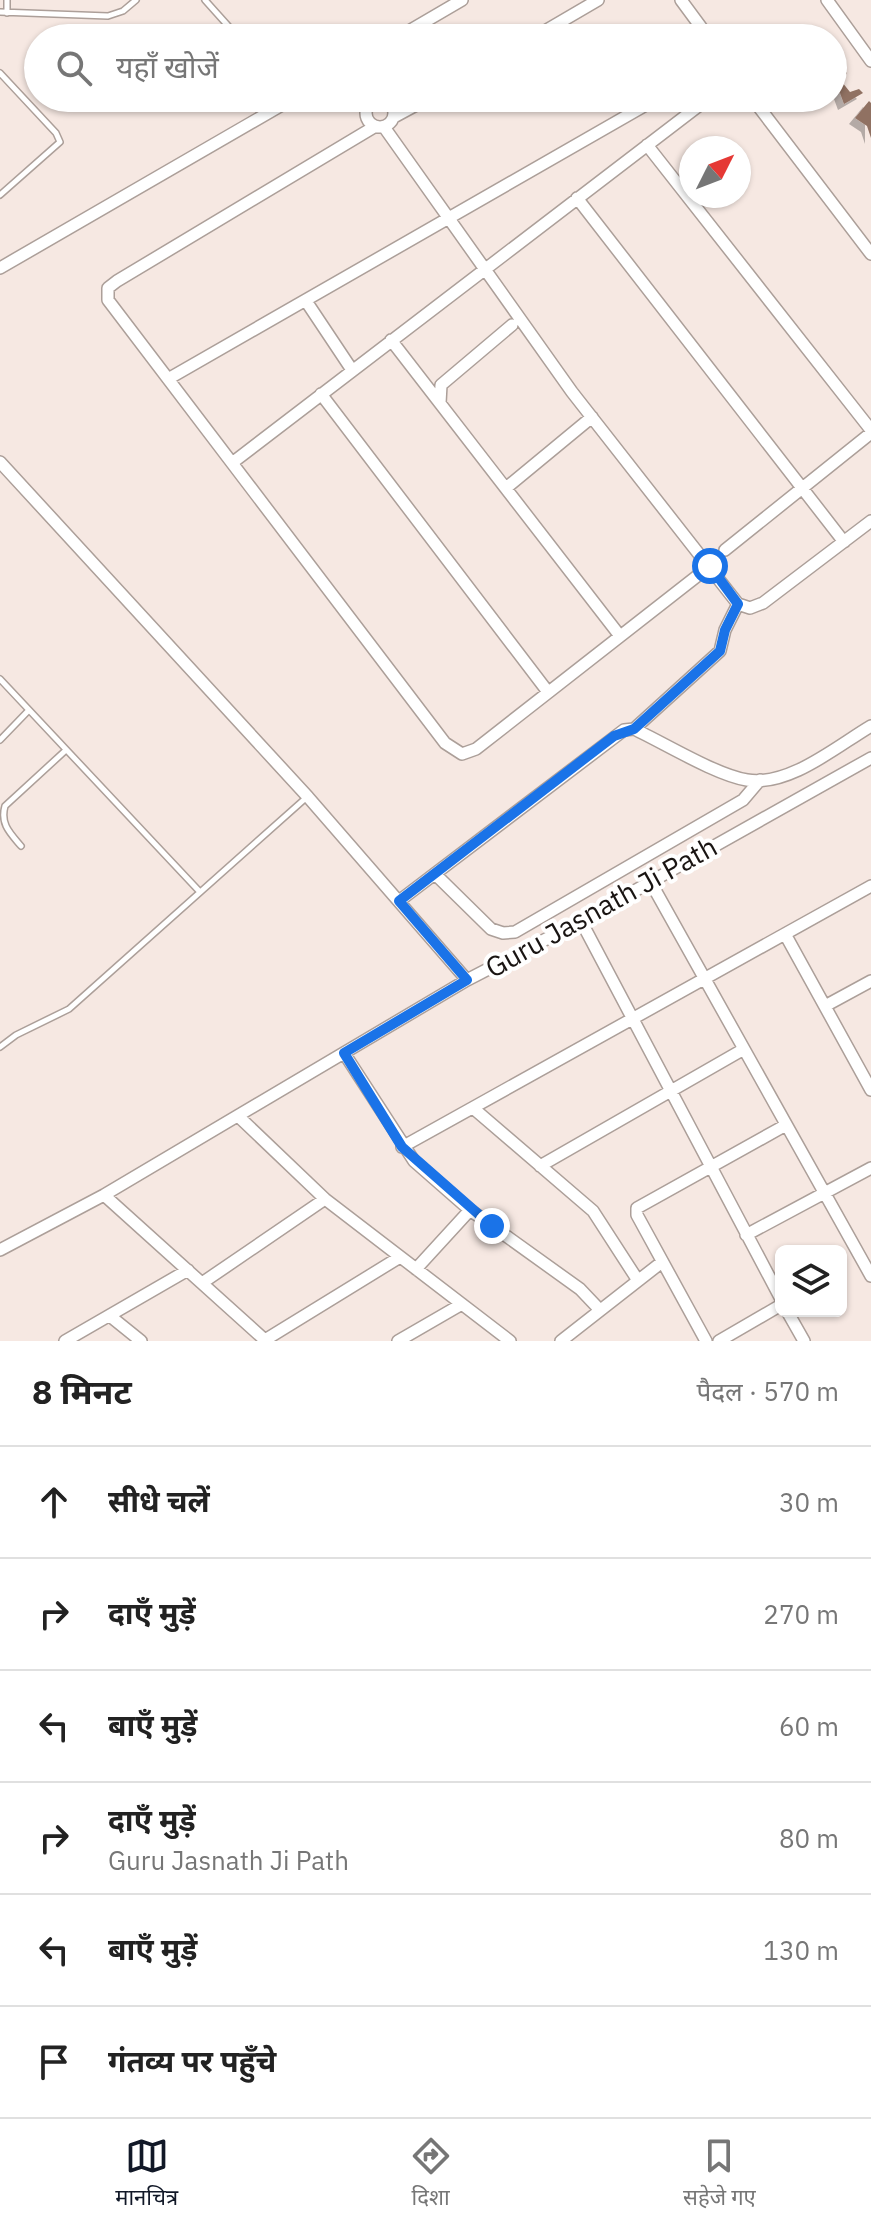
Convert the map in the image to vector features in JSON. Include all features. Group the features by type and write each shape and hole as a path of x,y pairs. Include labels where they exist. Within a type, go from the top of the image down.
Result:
{"street":[{"path":"421,24 462,0"},
{"path":"557,24 598,0"},
{"path":"681,0 699,24"},
{"path":"829,1 845,24"},
{"path":"847,27 871,61"},
{"path":"0,268 270,112"},
{"path":"367,112 366,115 379,127 449,220 592,417 738,604 750,608 763,603 871,521"},
{"path":"392,112 394,117"},
{"path":"403,112 108,288 108,300 445,743 462,754 476,749 710,566"},
{"path":"168,379 634,112"},
{"path":"232,463 691,112"},
{"path":"763,112 871,254"},
{"path":"647,145 871,432 725,550"},
{"path":"577,198 844,542"},
{"path":"306,301 352,370"},
{"path":"440,403 441,385 512,325"},
{"path":"391,340 620,636"},
{"path":"321,394 548,692"},
{"path":"506,488 592,417"},
{"path":"0,462 308,797 467,980"},
{"path":"399,901 614,736 634,729 720,651 725,630 738,604"},
{"path":"634,729 734,776 760,780 790,773 871,726"},
{"name":"Guru Jasnath Ji Path","path":"0,1250 104,1195 467,980 581,921 871,758"},
{"path":"435,874 491,929 503,933 515,932 743,800 760,780"},
{"path":"650,881 871,1276"},
{"path":"402,1147 871,886"},
{"path":"581,921 775,1291"},
{"path":"785,934 869,1083"},
{"path":"825,1006 871,981"},
{"path":"540,1166 744,1049"},
{"path":"344,1053 402,1147 470,1210 580,1289 599,1309"},
{"path":"473,1108 593,1211 637,1279"},
{"path":"238,1116 325,1199 510,1341"},
{"path":"706,1341 637,1215 637,1208 786,1125"},
{"path":"746,1235 871,1168"},
{"path":"104,1195 265,1341 400,1257"},
{"path":"202,1283 325,1199"},
{"path":"416,1269 470,1210"},
{"path":"561,1341 662,1262"},
{"path":"72,1339 188,1270"},
{"path":"398,1341 462,1304"},
{"path":"719,1341 775,1306"},
{"path":"110,1316 141,1341"},
{"path":"790,1317 804,1341"}],"lane":[{"path":"7,0 3,13 108,16 123,11 136,0"},
{"path":"205,0 226,24"},
{"path":"0,73 24,99"},
{"path":"0,195 60,142 56,133 36,112"},
{"path":"0,679 200,892"},
{"path":"0,740 29,710"},
{"path":"21,846 1,816 5,806 66,750"},
{"path":"0,1047 16,1035 69,1009 308,797"}],"building":[{"path":"847,88 850,92 859,89 863,93 847,102"},
{"path":"869,101 871,138 867,126 855,118"}],"route":[{"path":"492,1226 451,1194 402,1147 344,1053 467,980 399,901 614,736 634,729 720,651 728,622 738,604 710,566"}]}
